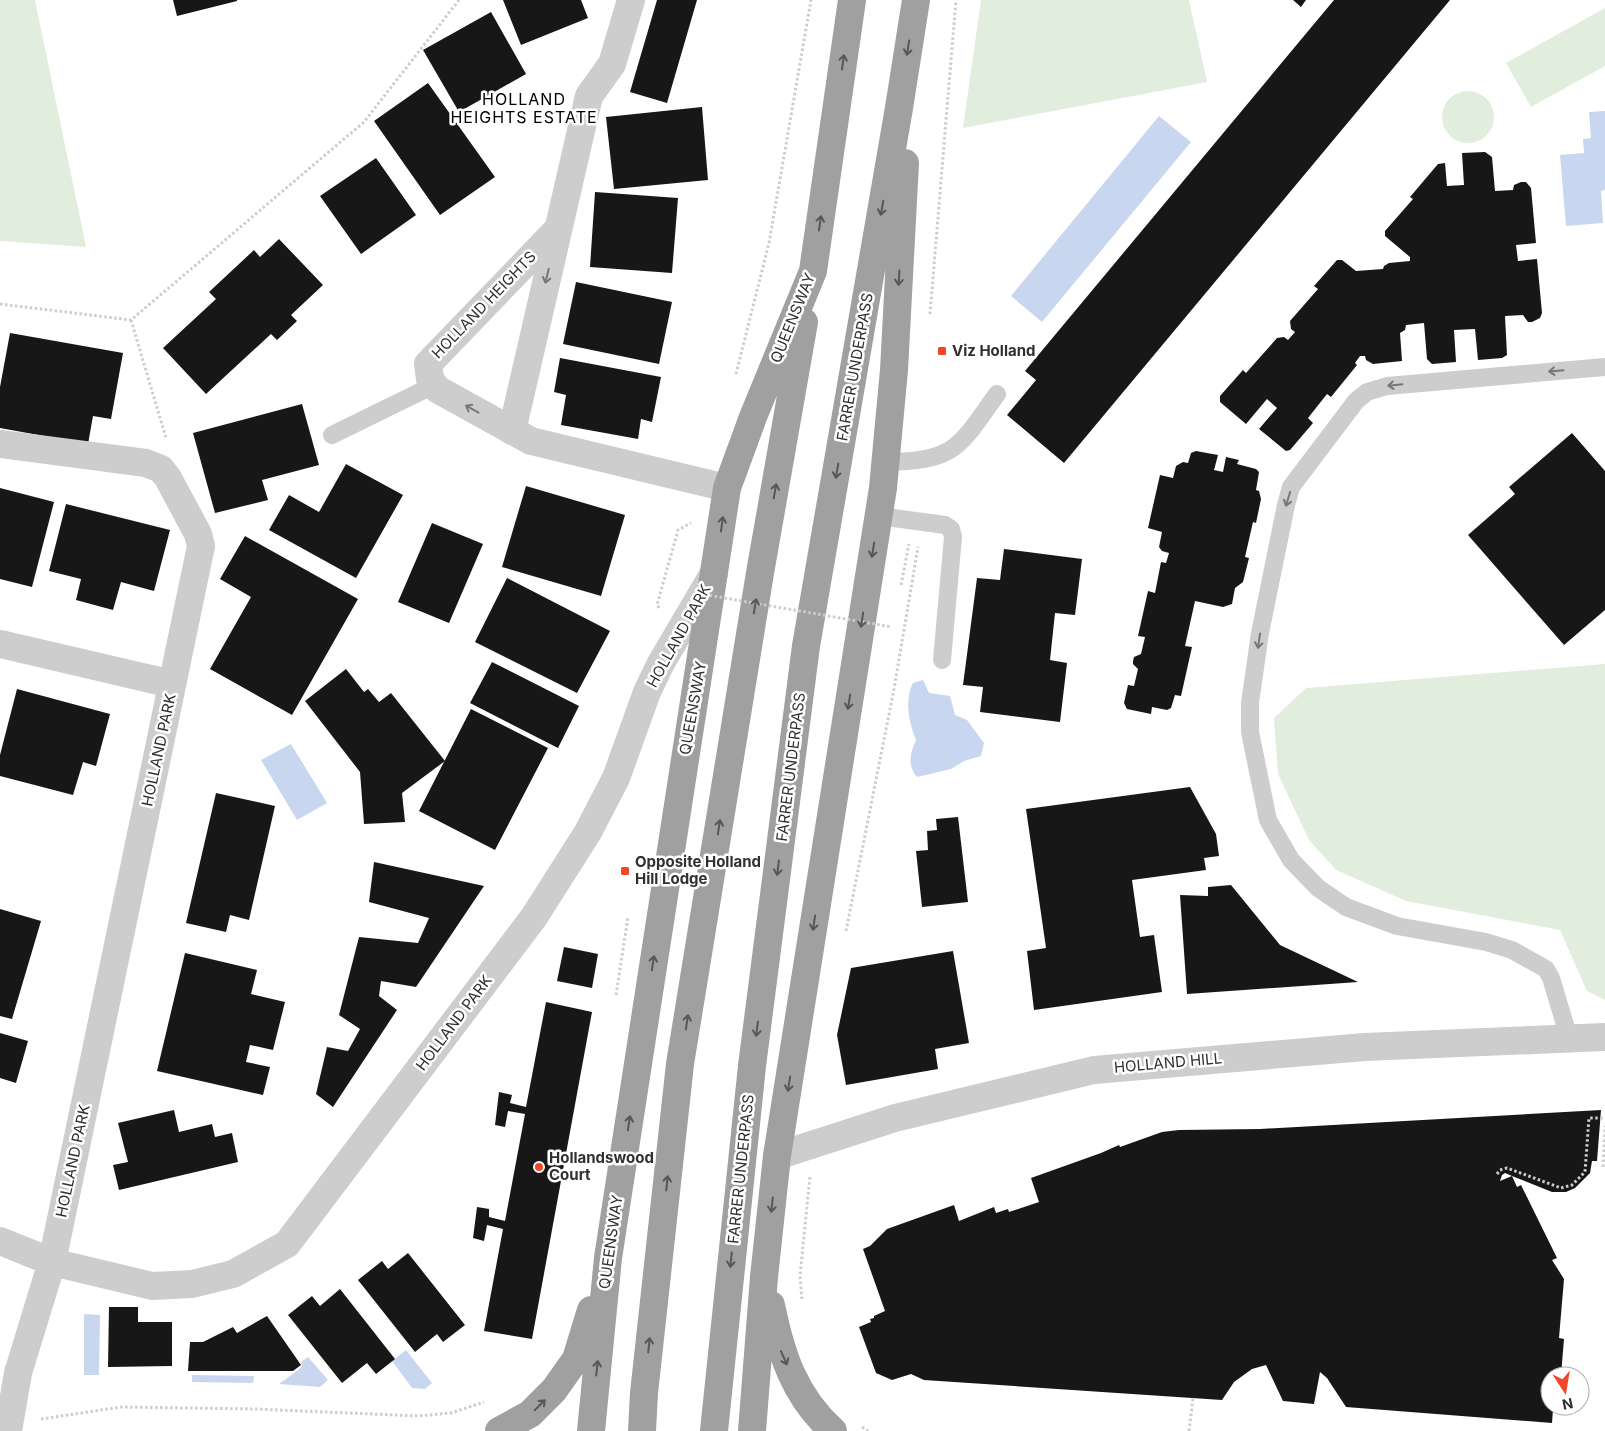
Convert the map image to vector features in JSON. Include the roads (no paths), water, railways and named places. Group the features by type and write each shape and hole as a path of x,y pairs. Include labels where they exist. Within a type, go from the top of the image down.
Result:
{"highway":[{"name":"QUEENSWAY","path":"595,1426 608,1258 680,784 715,572 718,485 753,417 813,271 852,0"},
{"path":"752,1431 764,1277 777,1156 886,462 894,370 906,130 899,108 916,0"},
{"name":"FARRER UNDERPASS","path":"714,1431 752,1066 806,646 899,108"},
{"path":"642,1431 645,1384 680,1064 762,564 813,271"},
{"path":"499,1431 530,1414 554,1390 576,1359 608,1258"},
{"path":"764,1277 781,1353 798,1389 820,1419 844,1427"}],"street":[{"name":"HOLLAND HEIGHTS","path":"512,431 558,229 566,205 589,96 612,64 631,0"},
{"name":"HOLLAND HEIGHTS","path":"434,385 430,379 428,364 558,229"},
{"path":"434,385 437,390 531,442 718,485"},
{"name":"HOLLAND PARK","path":"0,444 146,463 160,469 168,478 198,534 201,546 52,1262 18,1373 9,1424"},
{"name":"HOLLAND PARK","path":"0,1242 52,1262 152,1286 192,1284 234,1274 287,1244 534,916 588,832 616,778 647,692 715,572"},
{"path":"0,644 172,684"},
{"name":"HOLLAND HILL","path":"777,1156 895,1118 1094,1070 1364,1047 1605,1036"}],"lane":[{"path":"1569,1038 1551,978 1546,969 1534,961 1512,950 1486,942 1397,926 1346,907 1318,888 1291,860 1268,820 1250,732 1255,665 1262,618 1292,487 1356,401 1367,392 1387,386 1605,367"},
{"path":"332,435 434,385"},
{"path":"886,462 918,462 946,454 963,442 997,394"},
{"path":"879,516 945,525 951,529 953,537 942,660"}],"water":[{"path":"1605,111 1605,190 1601,191 1603,223 1566,226 1560,155 1584,153 1583,139 1591,138 1589,112"},
{"path":"1159,116 1191,142 1042,322 1011,296"},
{"path":"923,680 929,693 950,696 955,715 967,720 984,743 981,756 964,761 951,769 917,777 911,764 912,750 916,740 911,726 908,704 913,683"},
{"path":"291,744 327,803 297,820 261,760"},
{"path":"84,1314 100,1315 99,1375 84,1375"},
{"path":"406,1350 432,1383 425,1389 412,1388 392,1361"},
{"path":"308,1357 328,1380 320,1387 279,1384 302,1367 301,1362"},
{"path":"192,1375 254,1376 253,1383 192,1382"}],"place":[{"name":"Viz Holland","path":"942,351"},
{"name":"Opposite Holland Hill Lodge","path":"625,871"},
{"name":"Hollandswood Court","path":"539,1167"}],"district":[{"name":"HOLLAND HEIGHTS ESTATE","path":"524,108"}]}
